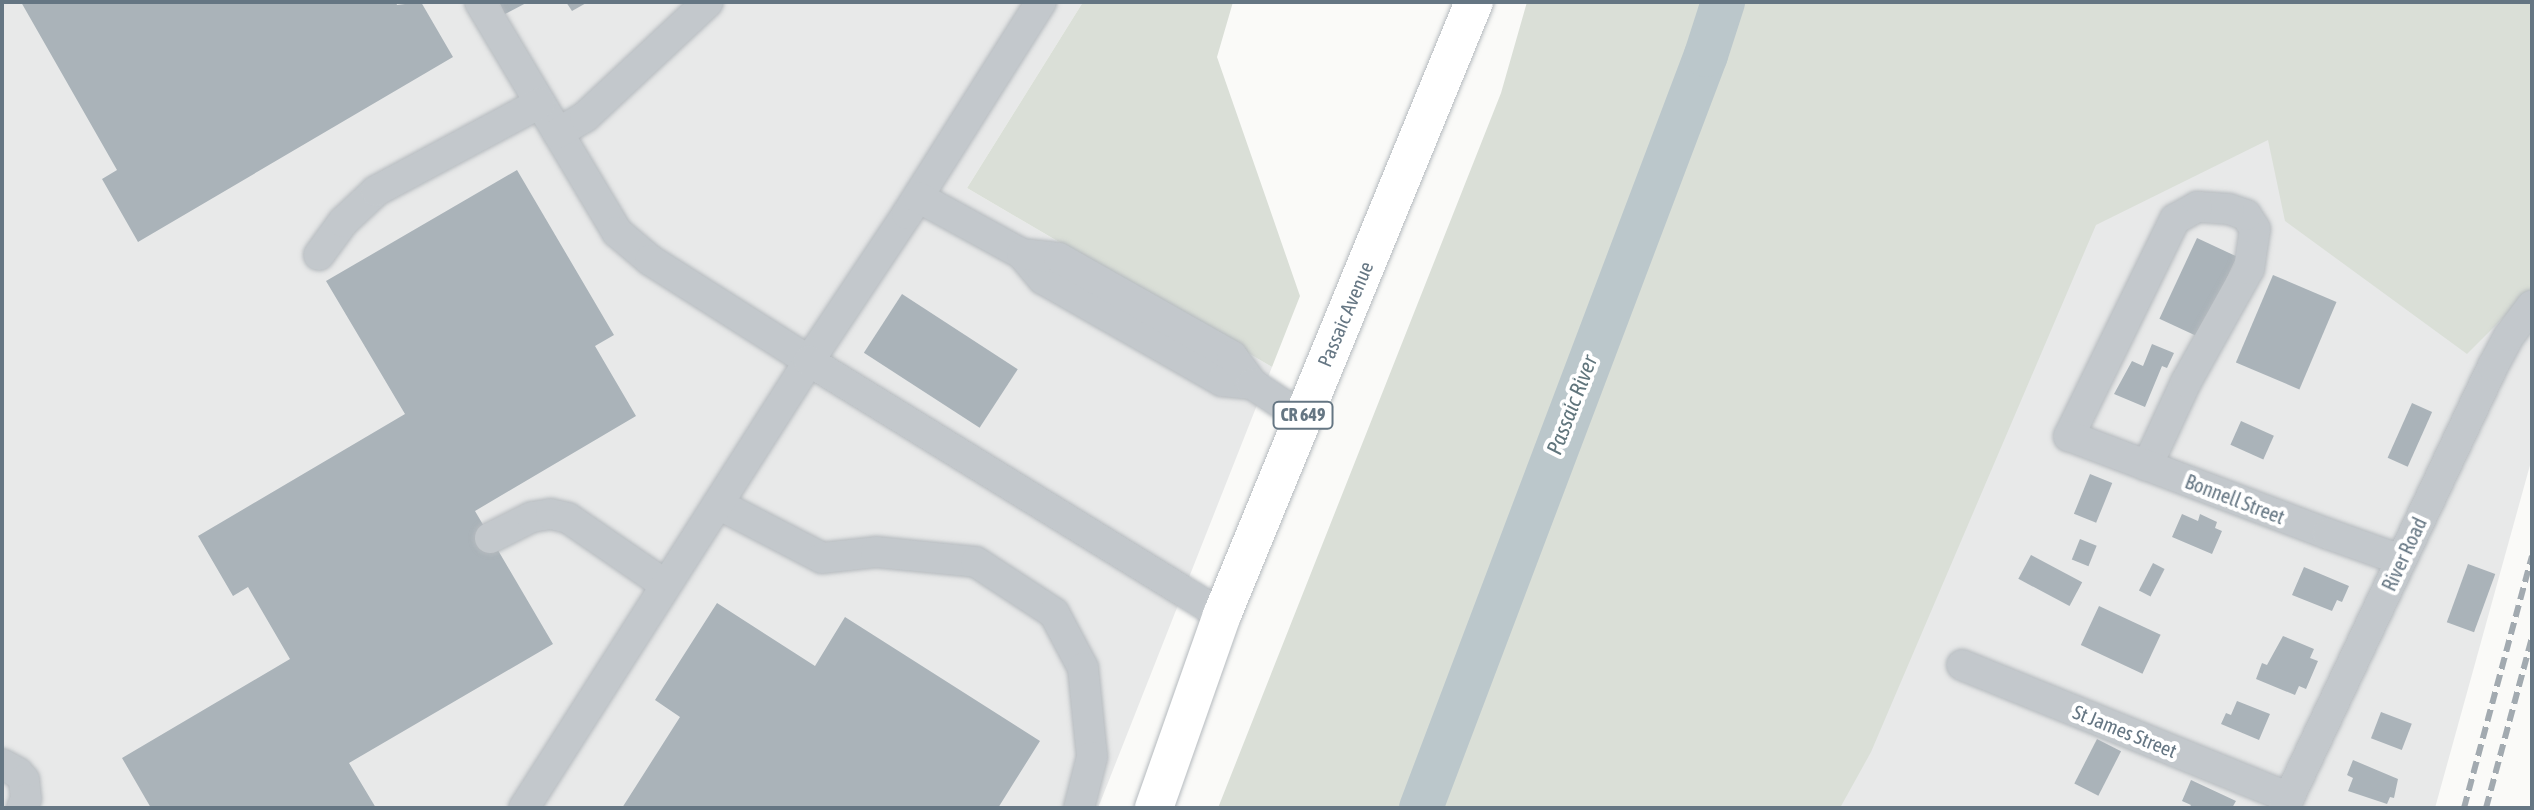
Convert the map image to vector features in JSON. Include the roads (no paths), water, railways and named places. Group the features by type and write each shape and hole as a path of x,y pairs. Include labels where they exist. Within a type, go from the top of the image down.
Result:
{"main road":[{"name":"Passaic Avenue","path":"1154,808 1222,615 1474,2"}],"street":[{"path":"480,2 617,232 635,249 809,361 1222,615"},
{"path":"558,133 585,117 708,2"},
{"path":"524,808 664,584 918,197 1041,2"},
{"path":"319,255 343,222 376,191 540,103"},
{"path":"918,197 1022,254 1043,279 1222,381 1252,384 1302,417"},
{"name":"Bonnell Street","path":"2147,466 2186,382 2249,269 2255,229 2246,215 2229,209 2197,207 2175,219 2069,436 2147,466 2401,560"},
{"name":"River Road","path":"2286,803 2493,366 2509,336 2532,306"},
{"path":"718,504 822,558 876,552 976,562 1054,613 1083,668 1092,757 1079,808"},
{"path":"490,538 532,517 551,514 568,518 664,584"},
{"name":"St James Street","path":"1962,665 2286,803"},
{"path":"2,764 24,780 26,789 22,808"}],"waterway":[{"name":"Passaic River","path":"1421,808 1706,55 1723,2"}],"railway":[{"path":"2464,808 2532,556"},
{"path":"2486,808 2532,637"}]}
